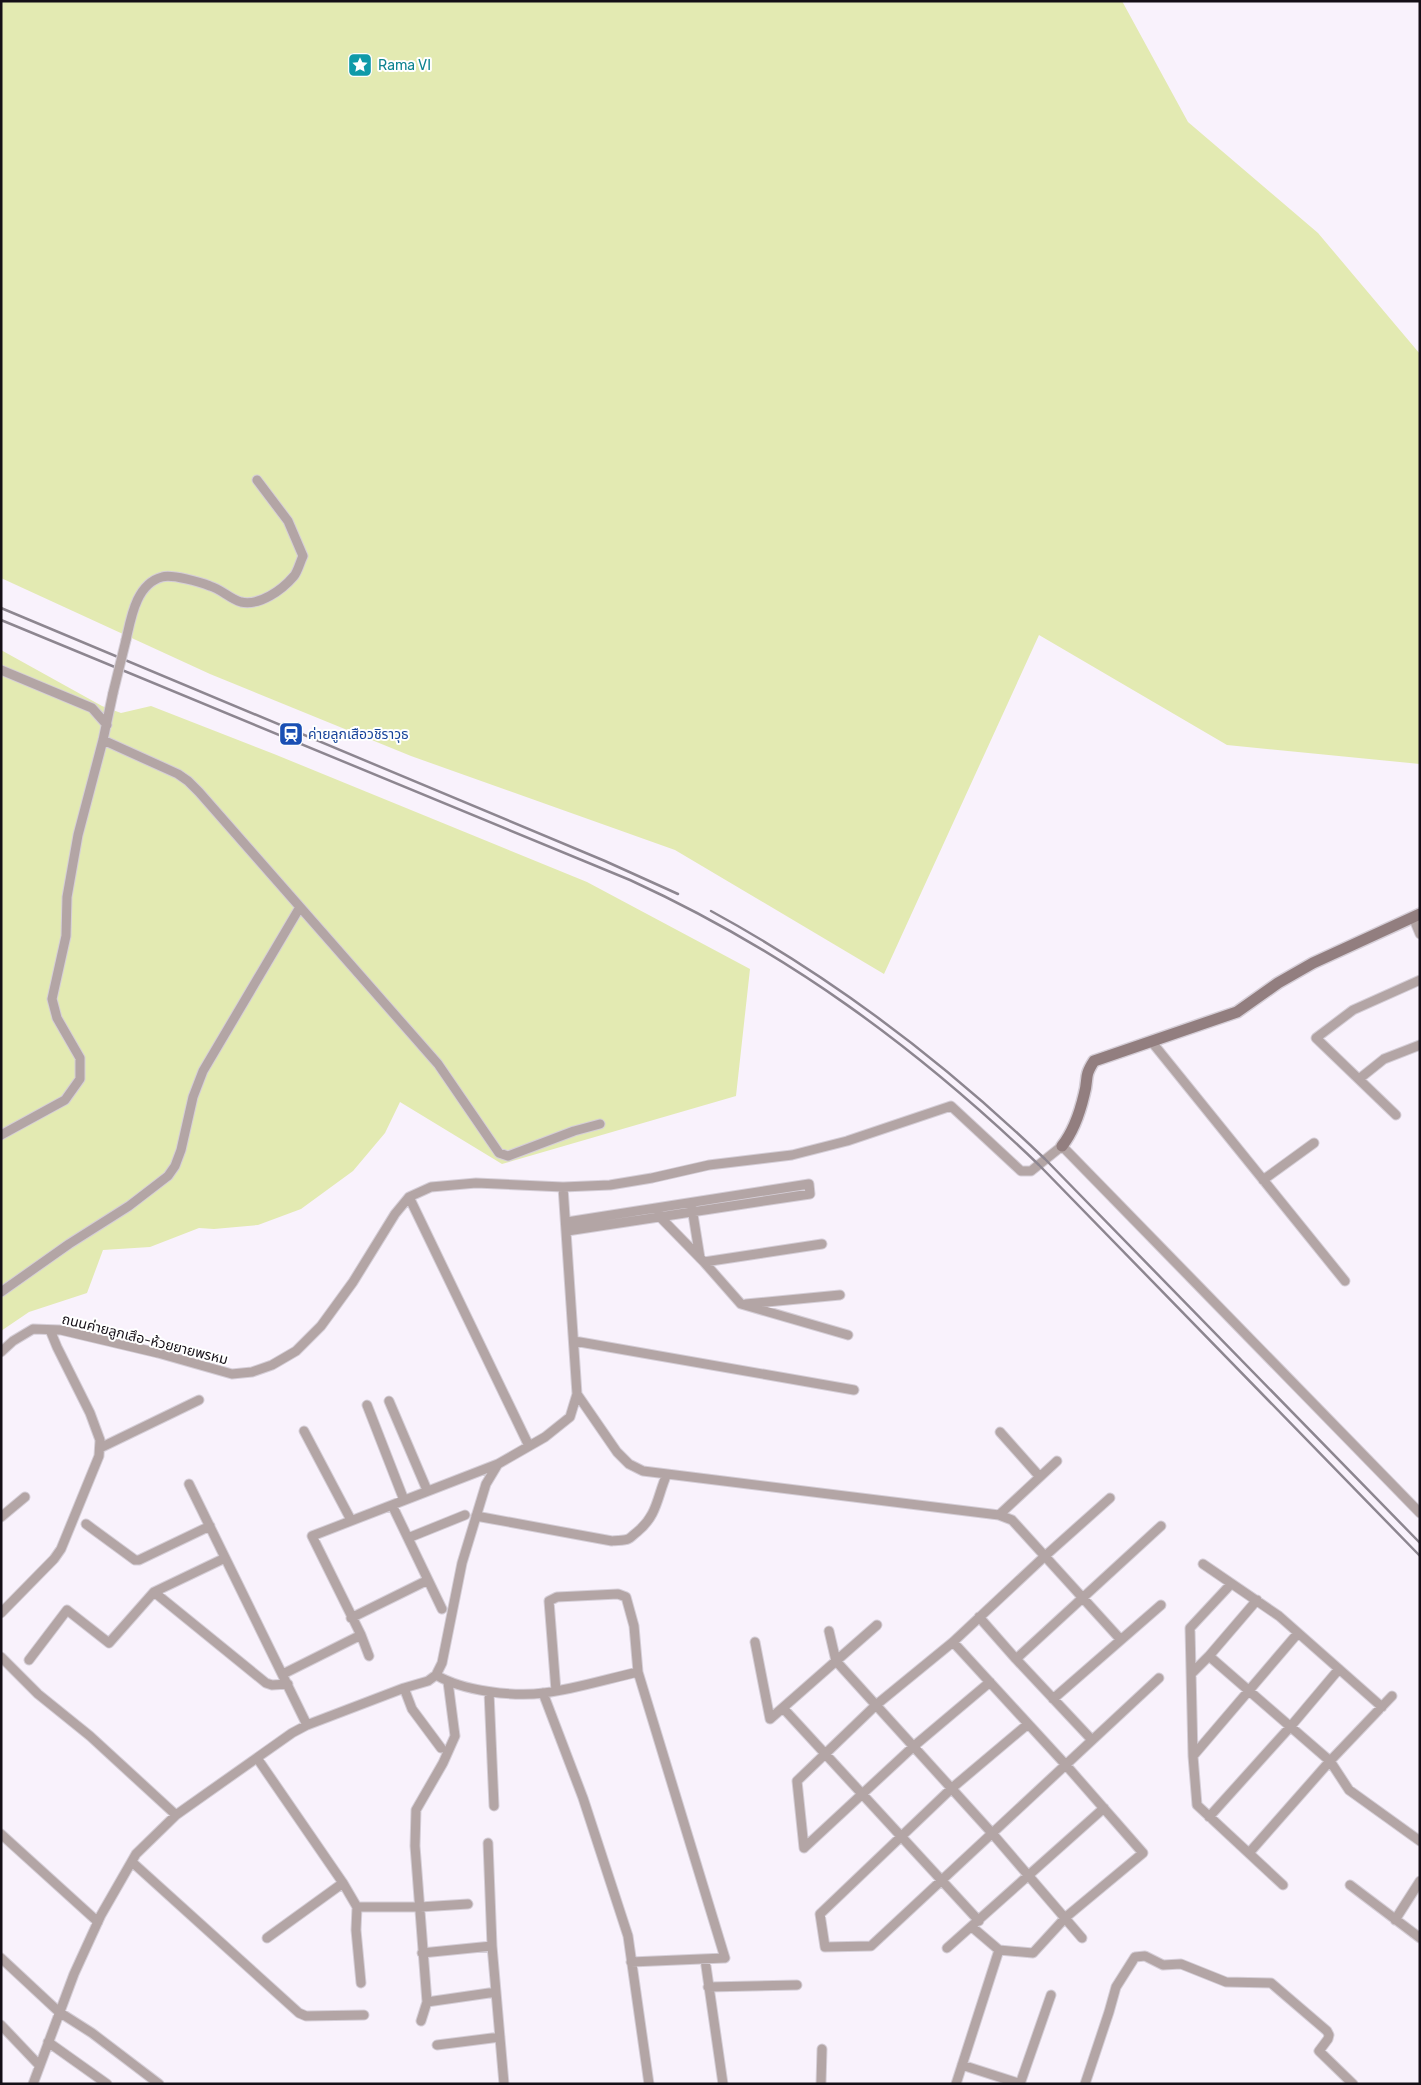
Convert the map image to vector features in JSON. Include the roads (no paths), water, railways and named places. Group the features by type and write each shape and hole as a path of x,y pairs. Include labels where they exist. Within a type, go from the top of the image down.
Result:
{"street":[{"path":"1,1135 65,1100 80,1079 80,1058 57,1018 52,999 66,936 67,897 78,835 135,605 146,586 162,576 180,578 211,586 241,602 259,601 277,591 295,575 303,556 288,521 257,480"},
{"path":"1,670 92,708 106,725"},
{"path":"103,740 188,781 438,1064 499,1153 508,1156 574,1131 600,1124"},
{"path":"1,1292 68,1244 129,1206 168,1176 176,1166 193,1096 203,1071 300,907"},
{"path":"1420,934 1416,916 1313,963 1278,983 1238,1012 1094,1061 1086,1073 1085,1094 1071,1134 1062,1146 1420,1513"},
{"path":"1396,1115 1316,1038 1352,1010 1420,980"},
{"path":"1151,1041 1346,1281"},
{"path":"1359,1079 1384,1059 1420,1045"},
{"name":"ถนนค่ายลูกเสึอ-ห้วยยายพรหม","path":"1,1352 13,1341 33,1329 61,1330 158,1353 232,1374 252,1372 272,1365 296,1351 321,1326 353,1282 395,1214 409,1197 431,1187 476,1183 563,1186 610,1185 709,1165 792,1155 847,1141 951,1106 1021,1171 1031,1171 1062,1146"},
{"path":"1263,1180 1314,1143"},
{"path":"567,1226 757,1197 809,1184 810,1194 757,1197"},
{"path":"369,1656 361,1635 312,1536 498,1464 545,1437 570,1417 578,1394 563,1186"},
{"path":"409,1197 529,1446"},
{"path":"692,1207 702,1260"},
{"path":"659,1212 741,1304 848,1335"},
{"path":"702,1260 822,1244"},
{"path":"741,1304 840,1295"},
{"path":"1,1613 54,1559 61,1549 100,1456 100,1440 90,1412 50,1330"},
{"path":"574,1341 854,1390"},
{"path":"578,1394 617,1452 629,1464 643,1471 999,1515 1012,1520 1121,1640"},
{"path":"100,1448 199,1400"},
{"path":"390,1401 427,1490"},
{"path":"367,1404 404,1500"},
{"path":"304,1431 351,1520"},
{"path":"1000,1432 1040,1477"},
{"path":"999,1515 1057,1461"},
{"path":"33,2084 74,1974 98,1922 136,1854 176,1816 307,1725 404,1688 428,1681 436,1675 442,1663 462,1563 486,1484 498,1464"},
{"path":"476,1516 612,1540 628,1540 654,1514 659,1500 659,1491 667,1474"},
{"path":"190,1484 307,1725"},
{"path":"1,1517 25,1497"},
{"path":"990,1682 914,1746 804,1848 797,1782 876,1705 953,1642 1110,1498"},
{"path":"392,1504 442,1609"},
{"path":"408,1538 466,1515"},
{"path":"86,1524 135,1560 139,1560 210,1526"},
{"path":"1016,1659 1162,1526"},
{"path":"29,1660 67,1610 110,1643 154,1592 226,1558"},
{"path":"1203,1564 1257,1600 1382,1706"},
{"path":"352,1618 428,1580"},
{"path":"1231,1584 1190,1628 1193,1756 1198,1805 1283,1885"},
{"path":"154,1592 266,1683 272,1685 288,1684"},
{"path":"556,1691 549,1601 552,1598 618,1594 626,1597 634,1626 638,1672 725,1958 630,1962"},
{"path":"1192,1673 1257,1600"},
{"path":"1053,1699 1161,1604"},
{"path":"980,1617 1016,1659 1092,1740"},
{"path":"755,1642 770,1719 877,1625"},
{"path":"829,1632 836,1661 952,1788 1066,1917 1082,1938"},
{"path":"1193,1756 1298,1633"},
{"path":"283,1674 361,1635"},
{"path":"783,1708 940,1880 975,1924 999,1950 1032,1953 1066,1917 1143,1853 1065,1764 953,1642"},
{"path":"1,1656 38,1694 90,1736 176,1816"},
{"path":"1209,1656 1330,1761 1349,1790 1420,1840"},
{"path":"1209,1817 1291,1726 1339,1669"},
{"path":"436,1675 448,1682 489,1692 544,1693 638,1672"},
{"path":"1028,1724 952,1788 820,1914 825,1947 871,1946 991,1832 1159,1678"},
{"path":"421,2021 427,2002 415,1846 416,1810 443,1763 455,1736 448,1682"},
{"path":"404,1688 412,1709 441,1748"},
{"path":"489,1692 494,1806"},
{"path":"544,1693 583,1798 628,1936 630,1962 649,2084"},
{"path":"1249,1852 1330,1761 1392,1696"},
{"path":"257,1758 343,1883 356,1907 356,1930 362,1983"},
{"path":"947,1948 1104,1808"},
{"path":"1,1834 98,1922"},
{"path":"488,1843 492,1946 504,2084"},
{"path":"132,1862 299,2013 306,2016 364,2015"},
{"path":"1395,1920 1420,1881"},
{"path":"267,1938 343,1883"},
{"path":"1350,1885 1420,1938"},
{"path":"356,1907 420,1907 468,1904"},
{"path":"422,1953 492,1946"},
{"path":"956,2084 999,1950"},
{"path":"1085,2084 1116,1986 1136,1957 1145,1956 1163,1966 1181,1964 1226,1982 1271,1983 1327,2031 1329,2034 1328,2039 1318,2051 1353,2084"},
{"path":"1,1958 59,2012 92,2033 158,2084"},
{"path":"705,1959 723,2084"},
{"path":"708,1987 797,1985"},
{"path":"427,2002 496,1992"},
{"path":"962,2065 1021,2084 1051,1995"},
{"path":"1,2024 39,2065"},
{"path":"437,2045 500,2037"},
{"path":"48,2042 107,2084"},
{"path":"821,2084 822,2049"}],"railway":[{"path":"1,608 605,861 678,894"},
{"path":"1,620 630,880 688,908 796,970 847,1005 945,1080 1039,1165 1420,1556"},
{"path":"711,911 801,964 844,993 927,1056 1007,1123 1045,1159 1420,1543"}],"place":[{"name":"Rama VI","path":"360,65"},
{"name":"ค่ายลูกเสือวชิราวุธ","path":"291,734"}]}
